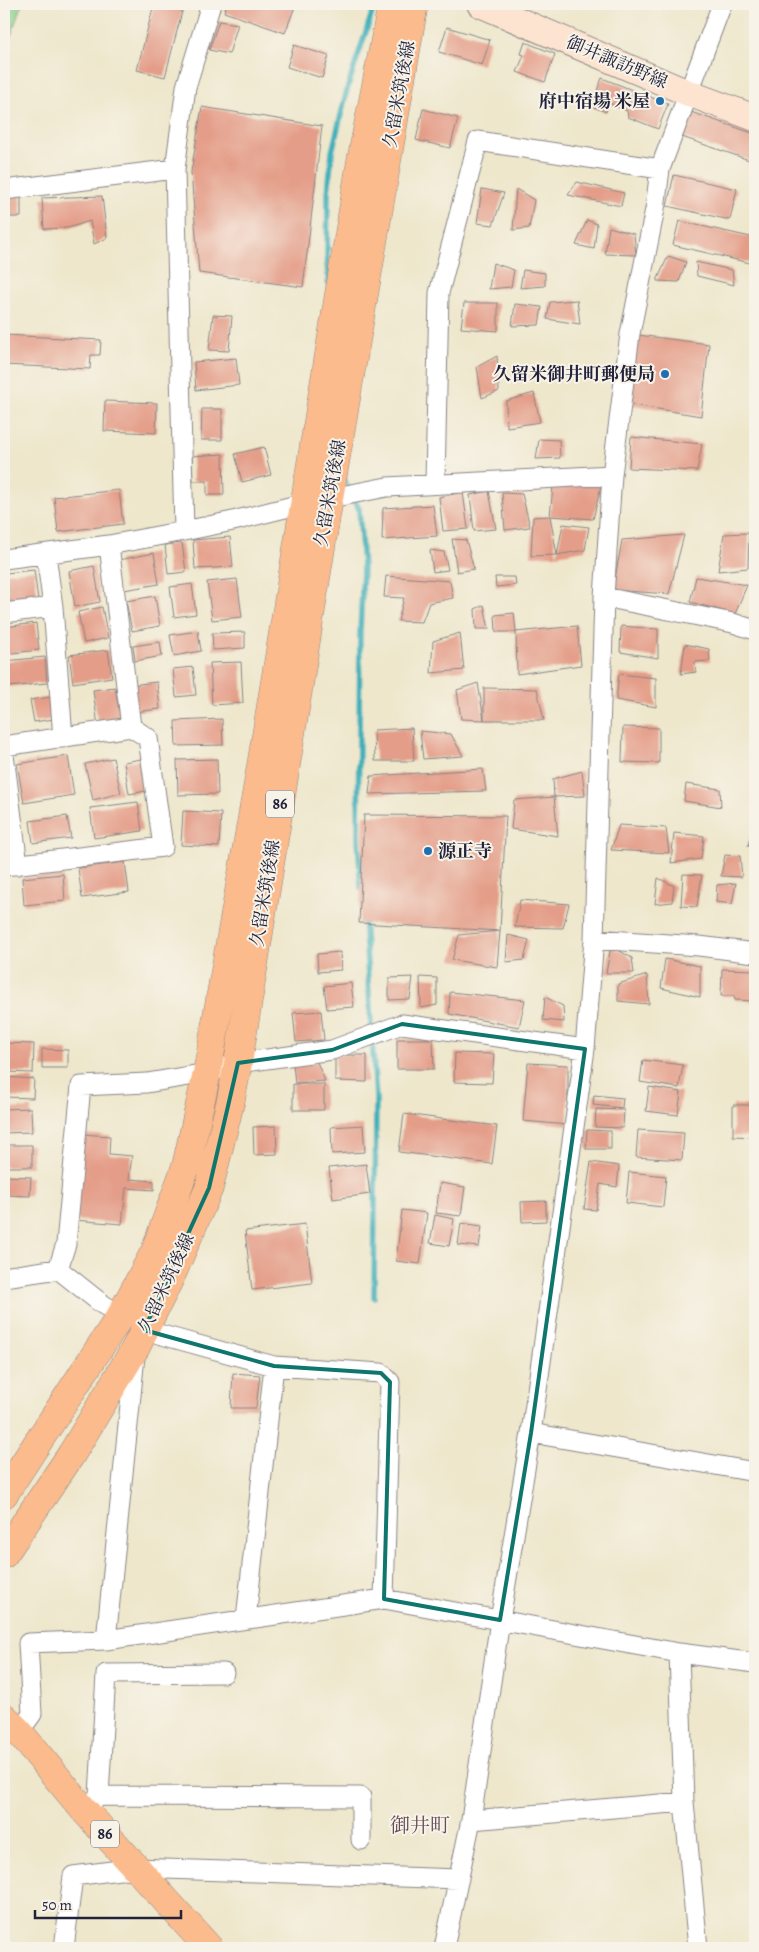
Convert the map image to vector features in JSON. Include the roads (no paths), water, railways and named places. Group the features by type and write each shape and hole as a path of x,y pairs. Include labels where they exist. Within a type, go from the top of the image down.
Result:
{"main road":[{"name":"久留米筑後線","path":"4,1554 71,1455 140,1338 172,1274 209,1188 238,1063 317,500 361,161 392,4"},
{"name":"久留米筑後線","path":"4,1494 121,1315 155,1251 186,1166 207,1073 414,4"},
{"name":"御井諏訪野線","path":"480,4 688,93 755,118"},
{"name":"86","path":"11,1725 92,1803 136,1868 209,1948"}],"street":[{"path":"184,531 175,169 186,87 211,4"},
{"path":"444,1948 471,1820 500,1620 531,1433 584,1049 594,939 604,597 612,475 630,334 655,209 660,169 722,4"},
{"path":"435,483 440,293 478,142 660,169"},
{"path":"4,190 175,169"},
{"path":"4,559 109,546 234,521 317,500 387,487 612,475"},
{"path":"109,546 131,727"},
{"path":"46,554 53,607 63,738"},
{"path":"604,597 733,623 755,630"},
{"path":"4,614 53,607"},
{"path":"4,746 131,727 148,738 163,846 11,866 4,755"},
{"path":"594,939 700,946 755,953"},
{"path":"58,1270 66,1244 81,1086 147,1084 207,1073 238,1063 332,1050 402,1024 584,1049"},
{"path":"4,1277 58,1270 102,1304 121,1315"},
{"path":"106,1640 140,1338 274,1366 381,1373 390,1382 384,1599"},
{"path":"246,1619 274,1366"},
{"path":"531,1433 755,1472"},
{"path":"11,1725 32,1714 28,1643 106,1640 384,1599 679,1653 755,1663"},
{"path":"679,1653 684,1802 698,1948"},
{"path":"224,1673 106,1674 92,1803 361,1797 361,1840"},
{"path":"471,1820 684,1802"},
{"path":"64,1948 73,1876 136,1868 459,1879"}],"waterway":[{"path":"328,283 328,193 332,152 348,86 375,4"},
{"path":"343,476 359,509 363,568 360,633 358,838 361,888"},
{"path":"364,917 376,1099 374,1297"}],"place":[{"name":"府中宿場 米屋","path":"660,101"},
{"name":"久留米御井町郵便局","path":"665,374"},
{"name":"源正寺","path":"428,851"}],"district":[{"name":"御井町","path":"420,1825"}]}
